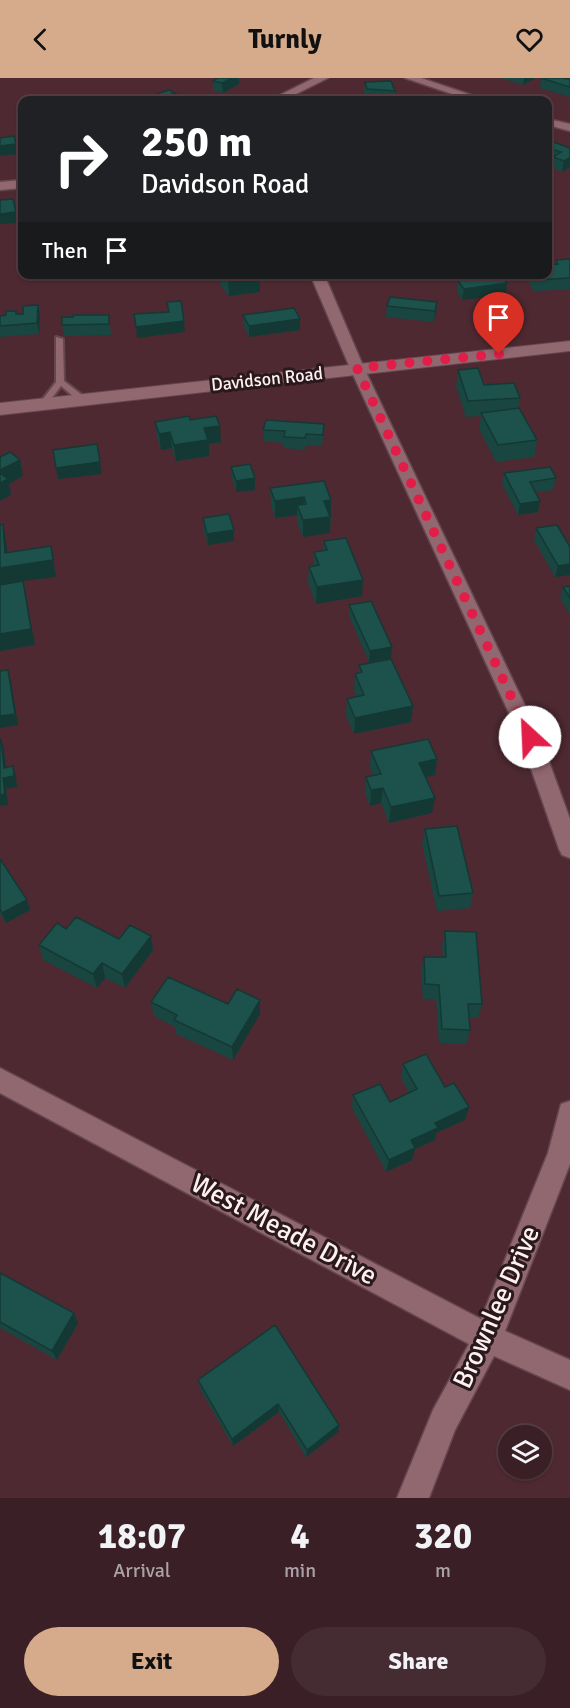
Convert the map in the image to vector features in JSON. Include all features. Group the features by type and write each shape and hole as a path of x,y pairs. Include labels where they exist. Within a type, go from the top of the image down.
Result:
{"street":[{"path":"285,96 323,78"},
{"path":"410,78 467,96"},
{"path":"552,123 570,129"},
{"path":"0,186 18,184"},
{"path":"319,279 357,368 530,737 570,849"},
{"name":"Davidson Road","path":"0,409 570,346"},
{"name":"West Meade Drive","path":"0,1080 488,1338 570,1375"},
{"name":"Brownlee Drive","path":"413,1498 444,1421 488,1338 561,1153 570,1113"}],"lane":[{"path":"43,404 60,382 59,339"},
{"path":"60,382 83,399"}],"building":[{"path":"218,78 232,78 222,83 213,81"},
{"path":"541,78 570,78 570,87"},
{"path":"391,81 395,91 367,89 365,82"},
{"path":"169,90 175,93 167,96 153,95"},
{"path":"14,136 16,144 0,146 0,138"},
{"path":"552,141 570,148 570,158 564,161 553,157 561,152 552,149"},
{"path":"13,199 16,212 0,214 0,200"},
{"path":"570,259 570,278 536,280 552,279 552,265 558,264 556,260"},
{"path":"504,279 507,283 464,289 458,281"},
{"path":"390,297 437,302 435,311 387,306"},
{"path":"181,301 184,321 136,327 134,314 169,312 167,302"},
{"path":"38,305 37,323 0,326 0,316 6,315 6,311 23,314 23,306"},
{"path":"294,308 300,319 249,326 243,315"},
{"path":"73,315 109,315 109,324 62,325 62,317 73,317"},
{"path":"478,368 484,385 514,383 520,398 468,401 458,370"},
{"path":"519,408 537,440 498,445 481,413"},
{"path":"189,416 190,420 216,416 220,426 204,428 208,440 174,445 170,432 159,434 155,422"},
{"path":"266,420 324,424 323,435 306,434 305,438 284,437 285,431 263,430"},
{"path":"97,444 100,462 56,468 53,450"},
{"path":"10,452 20,460 0,470 0,457"},
{"path":"250,464 255,478 236,481 231,467"},
{"path":"550,467 556,478 530,482 540,501 520,504 504,473"},
{"path":"0,473 8,479 0,483"},
{"path":"324,481 331,500 324,501 330,517 303,520 297,505 306,504 304,497 275,501 270,488"},
{"path":"229,514 234,530 207,534 203,518"},
{"path":"3,524 5,553 51,546 53,560 0,568 0,525"},
{"path":"557,525 570,547 570,564 558,566 536,528"},
{"path":"346,538 363,580 317,587 309,567 319,565 314,552 327,550 324,541"},
{"path":"23,581 31,629 0,634 0,585"},
{"path":"570,586 570,598 563,587"},
{"path":"371,601 392,647 370,651 349,605"},
{"path":"391,659 413,706 355,718 347,699 364,695 355,674 362,672 359,665"},
{"path":"8,670 15,714 0,716 0,671"},
{"path":"0,739 4,768 13,766 14,776 3,778 5,794 0,795"},
{"path":"428,739 437,759 419,763 435,798 391,807 383,788 371,790 366,777 381,774 371,751"},
{"path":"457,826 473,893 439,896 425,829"},
{"path":"0,859 27,900 2,913 0,909"},
{"path":"76,917 119,939 130,925 151,936 122,974 102,963 93,974 39,945 57,923 66,929"},
{"path":"445,931 476,932 482,1004 468,1004 470,1030 442,1029 439,985 425,984 424,957 446,957"},
{"path":"168,977 228,1004 237,989 260,1000 232,1047 174,1020 177,1015 151,1002"},
{"path":"426,1054 445,1087 454,1083 469,1107 435,1123 438,1128 411,1140 415,1148 389,1160 353,1095 380,1084 390,1102 417,1089 403,1064"},
{"path":"0,1273 74,1313 52,1351 0,1322"},
{"path":"275,1325 339,1425 307,1450 278,1404 232,1439 198,1380"}],"route":[{"path":"499,354 357,368 530,737"}]}
